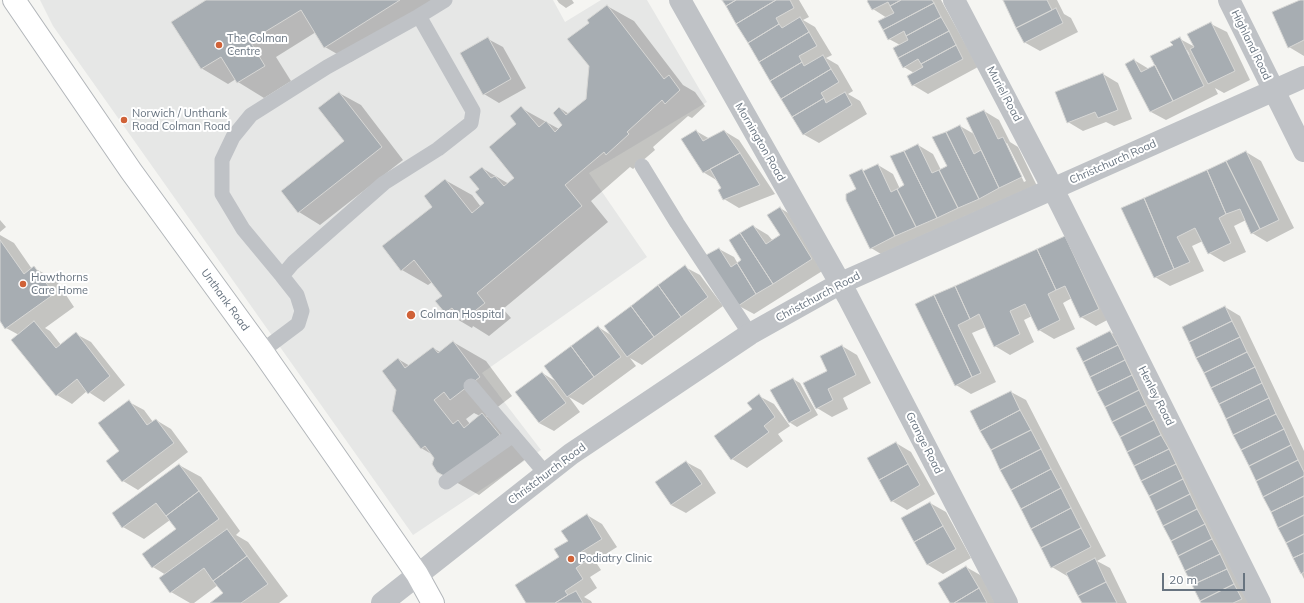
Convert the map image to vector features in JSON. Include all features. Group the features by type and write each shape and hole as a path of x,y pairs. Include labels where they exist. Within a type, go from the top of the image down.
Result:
{"street":[{"name":"Unthank Road","path":"14,0 131,171 262,351 417,574 433,603"},
{"name":"Mornington Road","path":"680,0 841,283"},
{"name":"Muriel Road","path":"954,0 1053,189"},
{"name":"Highland Road","path":"1229,0 1304,151"},
{"name":"Christchurch Road","path":"382,603 571,454 750,334 841,283 1304,77"},
{"name":"Henley Road","path":"1053,189 1260,603"},
{"name":"Grange Road","path":"841,283 1007,603"}],"lane":[{"path":"262,351 298,324 302,311 297,295 243,229 222,194 222,160 234,137 250,115 327,67 445,0"},
{"path":"282,276 293,263 384,183 438,149 471,123 473,111 419,16"},
{"path":"642,166 677,223 750,334"},
{"path":"471,386 546,474"},
{"path":"446,482 513,435"}],"shaded area":[{"name":"Colman Hospital","path":"40,0 553,0 565,22 601,0 647,0 707,102 589,173 647,257 482,373 541,450 413,535 53,26"}],"building":[{"name":"The Colman Centre","path":"206,0 400,0 324,48 301,10 250,41 265,66 237,83 221,57 201,69 171,22"},
{"path":"722,0 736,0 726,6"},
{"path":"736,0 776,0 736,24 726,6"},
{"path":"776,0 790,0 794,8 776,18 779,24 748,43 736,24"},
{"path":"901,0 890,6 888,2 872,10 867,1"},
{"path":"901,0 932,0 934,3 883,30 878,21 894,13 890,6"},
{"path":"1003,0 1047,0 1052,10 1016,28"},
{"path":"1300,0 1304,0 1304,40 1288,48 1272,12"},
{"path":"934,3 941,17 906,36 904,31 888,40 883,30"},
{"path":"607,5 664,79 669,75 680,90 665,104 662,100 627,132 629,134 606,155 604,152 565,185 582,206 477,293 485,303 462,321 452,308 445,313 435,301 442,296 414,260 401,271 382,246 432,207 424,196 445,179 472,213 484,203 475,192 479,189 469,177 482,167 491,178 495,176 504,186 514,178 489,147 516,124 510,116 521,106 539,127 546,121 555,132 562,125 553,113 559,107 566,115 586,99 589,66 567,39 589,23 587,20"},
{"path":"1056,8 1063,23 1024,43 1016,28"},
{"path":"800,17 809,32 759,62 748,43 779,24 782,28"},
{"path":"941,17 949,31 898,58 893,48 908,40 906,36"},
{"path":"1211,22 1235,71 1208,84 1190,49 1194,47 1187,34"},
{"path":"949,31 956,45 921,64 918,59 903,68 898,58"},
{"path":"809,32 817,46 799,56 802,62 770,81 759,62"},
{"path":"488,37 511,79 483,95 460,53"},
{"path":"1180,37 1204,86 1173,101 1150,56 1173,45 1170,42"},
{"path":"956,45 963,59 912,86 907,76 923,67 921,64"},
{"path":"823,55 831,69 781,99 770,81 802,62 804,66"},
{"path":"1134,59 1141,72 1155,65 1173,101 1150,112 1125,64"},
{"path":"831,69 839,82 821,93 824,98 792,117 781,99"},
{"path":"1103,73 1118,110 1098,118 1095,112 1067,123 1055,92"},
{"path":"339,92 382,147 298,213 281,191 344,141 318,108"},
{"path":"845,92 852,105 803,135 792,117 824,98 826,103"},
{"path":"984,110 998,139 1003,137 1022,177 999,188 966,118"},
{"path":"960,125 974,154 981,150 999,188 979,199 946,132"},
{"path":"696,130 703,141 724,130 740,153 703,173 681,139"},
{"path":"946,132 979,199 958,208 939,170 947,166 932,137"},
{"path":"918,144 932,173 939,170 958,208 937,218 904,151"},
{"path":"904,151 937,218 916,227 897,189 904,185 890,156"},
{"path":"1246,151 1279,220 1260,229 1226,161"},
{"path":"740,153 760,185 723,200 718,190 721,188 710,169"},
{"path":"1226,161 1260,229 1251,234 1240,209 1226,214 1207,170"},
{"path":"878,164 891,192 897,189 916,227 895,236 863,171"},
{"path":"862,169 895,236 870,249 846,200 846,194 856,189 849,175"},
{"path":"1207,170 1226,214 1219,218 1231,243 1208,254 1195,228 1177,237 1190,262 1174,269 1144,198"},
{"path":"1144,198 1174,269 1154,278 1121,208"},
{"path":"780,207 812,259 773,284 740,233 753,225 766,244 780,235 767,215"},
{"path":"740,233 773,284 756,294 737,263 741,260 729,240"},
{"path":"1065,236 1099,309 1080,318 1065,286 1056,290 1037,249"},
{"name":"Hawthorns Care Home","path":"0,240 24,274 34,266 54,294 5,329 0,321"},
{"path":"719,248 731,267 737,263 756,294 738,306 706,255"},
{"path":"1037,249 1056,290 1048,294 1060,320 1038,331 1025,304 1010,311 1020,334 994,347 979,314 970,319 955,286"},
{"path":"685,265 708,297 681,317 658,285"},
{"path":"658,285 681,317 654,337 631,306"},
{"path":"955,286 970,319 958,325 981,373 972,377 934,295"},
{"path":"934,295 972,377 955,386 915,304"},
{"path":"631,306 654,337 627,357 604,326"},
{"path":"1225,306 1232,321 1189,342 1182,327"},
{"path":"34,321 56,348 76,332 110,376 88,394 77,379 56,396 11,340"},
{"path":"1232,321 1240,337 1196,358 1189,342"},
{"path":"598,326 621,357 594,377 571,346"},
{"path":"1110,331 1118,345 1083,362 1076,348"},
{"path":"1240,337 1247,352 1204,373 1196,358"},
{"path":"453,341 480,377 450,400 444,392 434,400 453,424 458,420 464,428 482,413 500,435 446,477 437,472 432,464 434,458 425,446 421,449 392,411 396,390 382,371 398,358 405,368 433,347 438,353"},
{"path":"842,345 856,375 828,389 833,400 816,409 803,383 827,371 820,356"},
{"path":"1118,345 1125,360 1090,377 1083,362"},
{"path":"571,346 594,377 567,397 544,366"},
{"path":"1247,352 1255,367 1211,388 1204,373"},
{"path":"1125,360 1132,375 1097,392 1090,377"},
{"path":"1255,367 1262,383 1219,404 1211,388"},
{"path":"542,372 566,403 539,423 515,392"},
{"path":"1132,375 1139,390 1105,407 1097,392"},
{"path":"793,378 811,411 789,423 770,390"},
{"path":"1262,383 1269,398 1226,419 1219,404"},
{"path":"1139,390 1146,405 1112,422 1105,407"},
{"path":"1011,391 1020,410 980,431 970,411"},
{"path":"759,394 775,417 764,426 769,432 731,460 714,436 752,409 747,403"},
{"path":"1269,398 1276,414 1233,435 1226,419"},
{"path":"129,400 147,425 156,419 174,443 122,482 106,461 119,451 98,423"},
{"path":"1146,405 1154,420 1120,437 1112,422"},
{"path":"1020,410 1031,430 991,450 980,431"},
{"path":"1276,414 1284,429 1241,450 1233,435"},
{"path":"1154,420 1161,435 1127,452 1120,437"},
{"path":"1284,429 1291,445 1249,466 1241,450"},
{"path":"1031,430 1041,449 1000,470 991,450"},
{"path":"1161,435 1169,449 1134,466 1127,452"},
{"path":"896,442 908,464 879,480 867,458"},
{"path":"1291,445 1298,460 1256,481 1249,466"},
{"path":"1041,449 1051,469 1011,490 1000,470"},
{"path":"1169,449 1176,464 1141,481 1134,466"},
{"path":"1298,460 1304,472 1304,476 1263,497 1256,481"},
{"path":"686,461 702,484 671,505 655,482"},
{"path":"179,464 199,491 166,516 156,503 122,528 112,513"},
{"path":"908,464 920,485 891,502 879,480"},
{"path":"1176,464 1183,479 1149,496 1141,481"},
{"path":"1051,469 1061,488 1021,509 1011,490"},
{"path":"1304,476 1304,496 1271,512 1263,497"},
{"path":"1183,479 1190,494 1156,511 1149,496"},
{"path":"1061,488 1071,508 1031,529 1021,509"},
{"path":"199,491 219,519 152,568 142,554 176,529 166,516"},
{"path":"1190,494 1197,509 1163,526 1156,511"},
{"path":"1304,496 1304,515 1278,528 1271,512"},
{"path":"930,502 943,526 914,542 901,518"},
{"path":"1071,508 1081,528 1041,548 1031,529"},
{"path":"1197,509 1205,524 1171,541 1163,526"},
{"name":"Podiatry Clinic","path":"587,514 602,539 581,552 586,561 576,568 583,579 565,591 568,595 555,603 526,603 515,585 559,557 554,549 568,541 561,531"},
{"path":"1304,515 1304,534 1286,543 1278,528"},
{"path":"1205,524 1212,539 1178,556 1171,541"},
{"path":"943,526 956,549 927,565 914,542"},
{"path":"1081,528 1091,547 1051,568 1041,548"},
{"path":"227,529 247,556 213,581 204,568 170,593 159,578"},
{"path":"1304,534 1304,553 1293,558 1286,543"},
{"path":"1212,539 1220,554 1185,571 1178,556"},
{"path":"1304,553 1304,572 1301,574 1293,558"},
{"path":"1220,554 1227,569 1192,585 1185,571"},
{"path":"247,556 268,584 241,603 210,603 223,593 213,581"},
{"path":"1095,558 1106,582 1078,596 1066,573"},
{"path":"966,566 979,588 954,603 950,603 938,583"},
{"path":"1227,569 1234,584 1200,601 1192,585"},
{"path":"1106,582 1117,603 1082,603 1078,596"},
{"path":"1234,584 1242,599 1233,603 1201,603 1200,601"},
{"path":"979,588 987,603 954,603"},
{"path":"576,591 583,603 555,603 568,595"}],"place":[{"name":"The Colman Centre","path":"219,45"},
{"name":"Norwich / Unthank Road Colman Road","path":"124,120"},
{"name":"Hawthorns Care Home","path":"23,284"},
{"name":"Colman Hospital","path":"411,315"},
{"name":"Podiatry Clinic","path":"571,559"}]}
